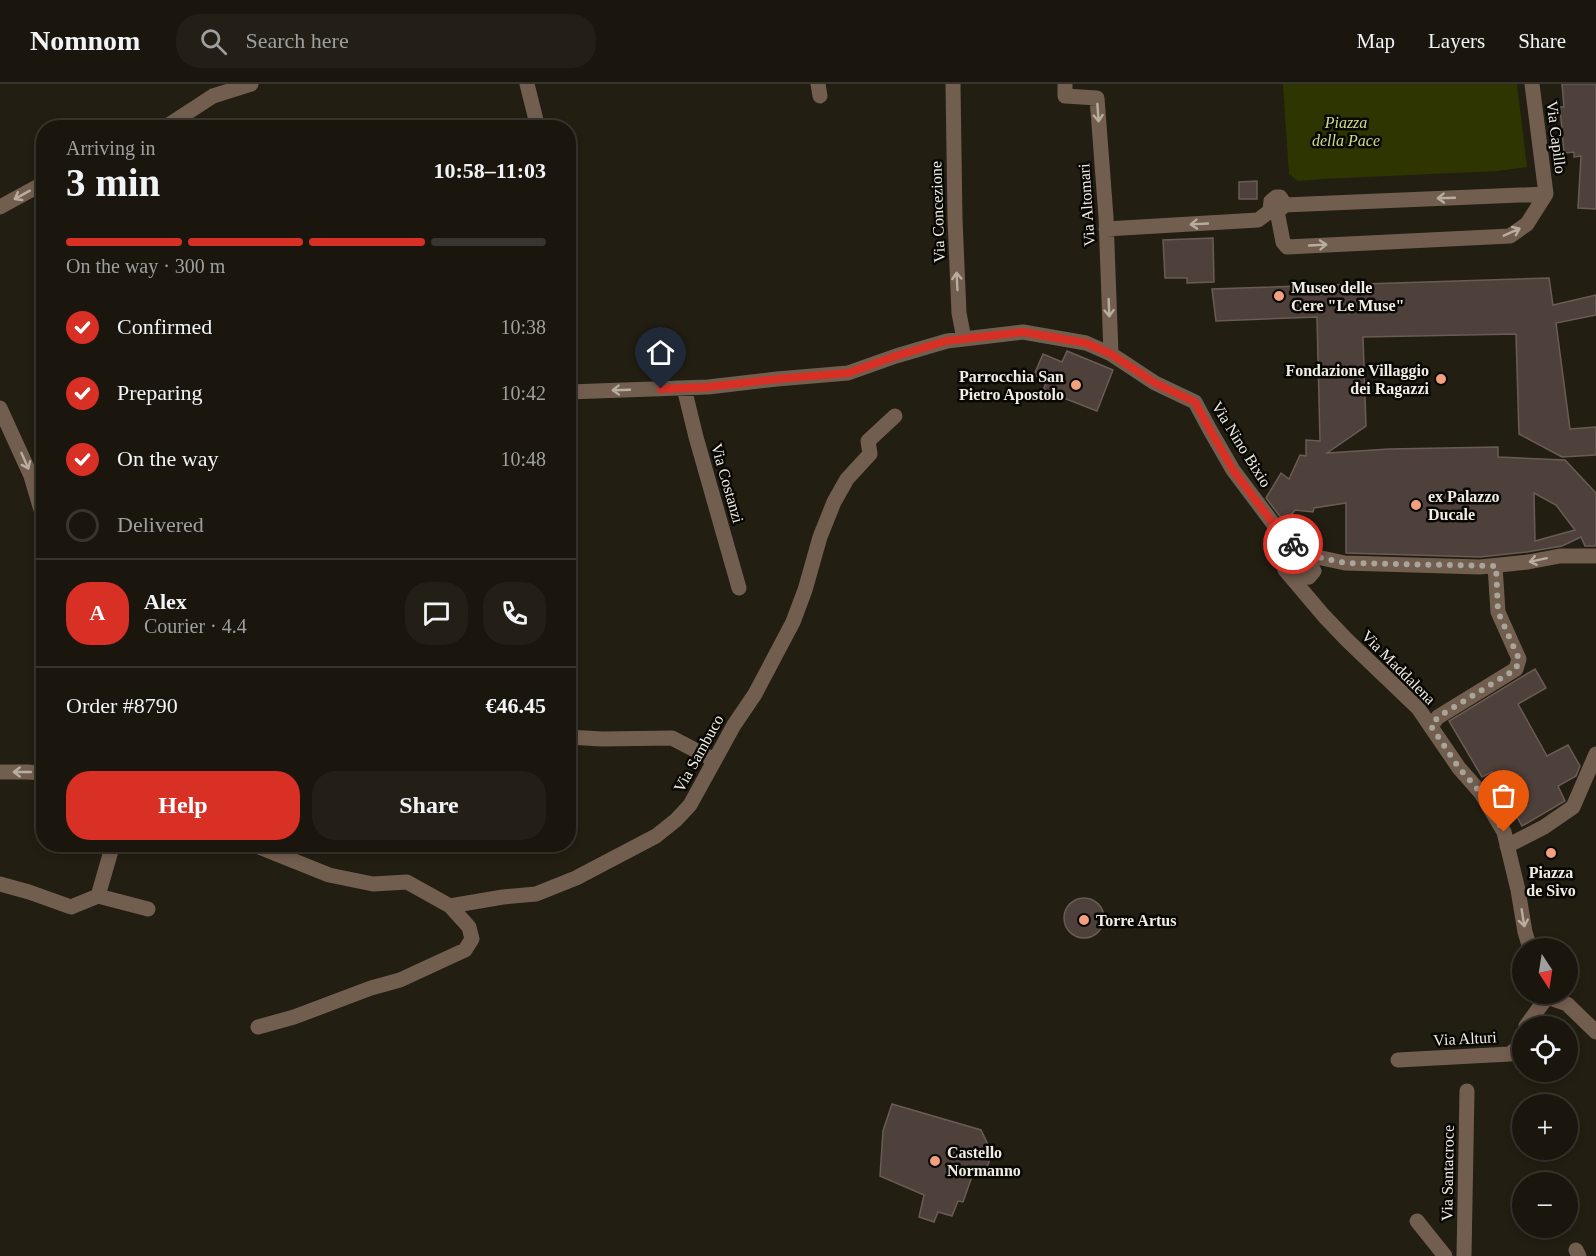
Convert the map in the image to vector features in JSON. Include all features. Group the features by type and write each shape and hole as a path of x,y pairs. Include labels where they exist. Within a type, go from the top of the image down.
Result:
{"street":[{"path":"175,120 211,90 251,84"},
{"path":"527,84 536,120"},
{"name":"Via Concezione","path":"953,84 959,313 964,339"},
{"name":"Via Altomari","path":"1065,84 1065,96 1096,98 1106,229 1111,354"},
{"name":"Via Capillo","path":"1532,84 1546,194"},
{"path":"0,207 36,187"},
{"path":"1277,208 1283,242 1287,247 1462,239 1510,236 1527,224 1546,194"},
{"path":"1106,229 1258,220 1277,208 1546,194"},
{"name":"Via Nino Bixio","path":"576,392 708,387 848,373 946,341 1023,332 1086,343 1111,354 1155,383 1195,402 1233,470 1278,530 1303,554"},
{"name":"Via Costanzi","path":"684,388 739,588"},
{"path":"0,408 31,476 36,493"},
{"name":"Via Sambuco","path":"450,906 536,894 576,878 656,836 690,805 734,725 755,694 793,622 820,537 834,502 847,479 870,454 868,441 895,416"},
{"path":"1303,554 1345,563 1496,566 1560,556 1596,556"},
{"name":"Via Maddalena","path":"1303,554 1314,571 1309,577 1288,566 1285,570 1347,640 1418,708 1459,768 1481,793 1504,832 1527,938"},
{"path":"1431,726 1438,717 1516,669 1519,659 1498,612 1496,566"},
{"path":"576,737 672,738 714,760"},
{"path":"1507,846 1544,827 1574,807 1596,754"},
{"path":"0,772 36,773"},
{"path":"98,896 111,852"},
{"path":"258,1027 294,1017 371,988 400,980 465,950 472,939 469,927 450,906 407,882 374,884 352,881 329,875 280,852"},
{"path":"0,884 70,907 98,896 148,909"},
{"path":"1567,1004 1596,1032"},
{"name":"Via Alturi","path":"1398,1060 1512,1052"},
{"name":"Via Santacroce","path":"1464,1256 1467,1090"},
{"name":"Via Santacroce","path":"1417,1221 1446,1256"}],"green space":[{"name":"Piazza della Pace","path":"1283,84 1517,84 1527,167 1497,171 1298,181 1289,174"}],"building":[{"path":"1562,84 1596,84 1596,209 1578,208 1581,156 1574,157 1574,152 1564,153 1560,107 1564,107"},
{"path":"1257,181 1257,199 1239,199 1239,182"},
{"path":"1213,238 1214,282 1187,283 1187,278 1165,278 1163,240"},
{"name":"Fondazione Villaggio dei Ragazzi","path":"1549,278 1553,305 1596,295 1596,315 1556,323 1570,429 1596,427 1596,455 1562,457 1519,434 1516,334 1363,337 1366,426 1327,453 1389,449 1498,447 1498,457 1565,460 1596,493 1596,546 1585,546 1581,537 1562,546 1480,557 1346,553 1346,503 1314,508 1313,512 1295,510 1285,523 1266,498 1281,473 1289,479 1300,455 1306,456 1306,440 1320,441 1317,317 1216,321 1212,289","holes":["1534,493 1556,505 1575,530 1535,541"]},
{"name":"Parrocchia San Pietro Apostolo","path":"1067,351 1113,370 1097,411 1043,390 1047,380 1034,375 1043,354 1062,362"},
{"path":"1535,669 1546,688 1518,704 1547,756 1568,745 1580,766 1576,776 1558,786 1565,801 1522,826 1492,772 1482,777 1449,721"},
{"name":"Torre Artus","path":"1084,898 1098,904 1104,918 1098,932 1084,938 1070,932 1064,918 1070,904"},
{"name":"Castello Normanno","path":"892,1104 981,1130 992,1153 986,1171 975,1168 963,1202 958,1201 952,1216 938,1212 934,1222 919,1217 924,1195 880,1176 883,1131"}],"way so far":[{"path":"1293,544 1303,554 1345,563 1496,566 1498,612 1519,659 1516,669 1438,717 1431,726 1459,768 1481,793 1504,832"}],"place":[{"name":"Museo delle Cere \"Le Muse\"","path":"1279,296"},
{"name":"Fondazione Villaggio dei Ragazzi","path":"1441,379"},
{"name":"Parrocchia San Pietro Apostolo","path":"1076,385"},
{"name":"ex Palazzo Ducale","path":"1416,505"},
{"name":"Piazza de Sivo","path":"1551,853"},
{"name":"Torre Artus","path":"1084,920"},
{"name":"Castello Normanno","path":"935,1161"}],"route":[{"path":"661,389 708,387 848,373 946,341 1023,332 1086,343 1111,354 1155,383 1195,402 1233,470 1278,530 1293,544"}]}
